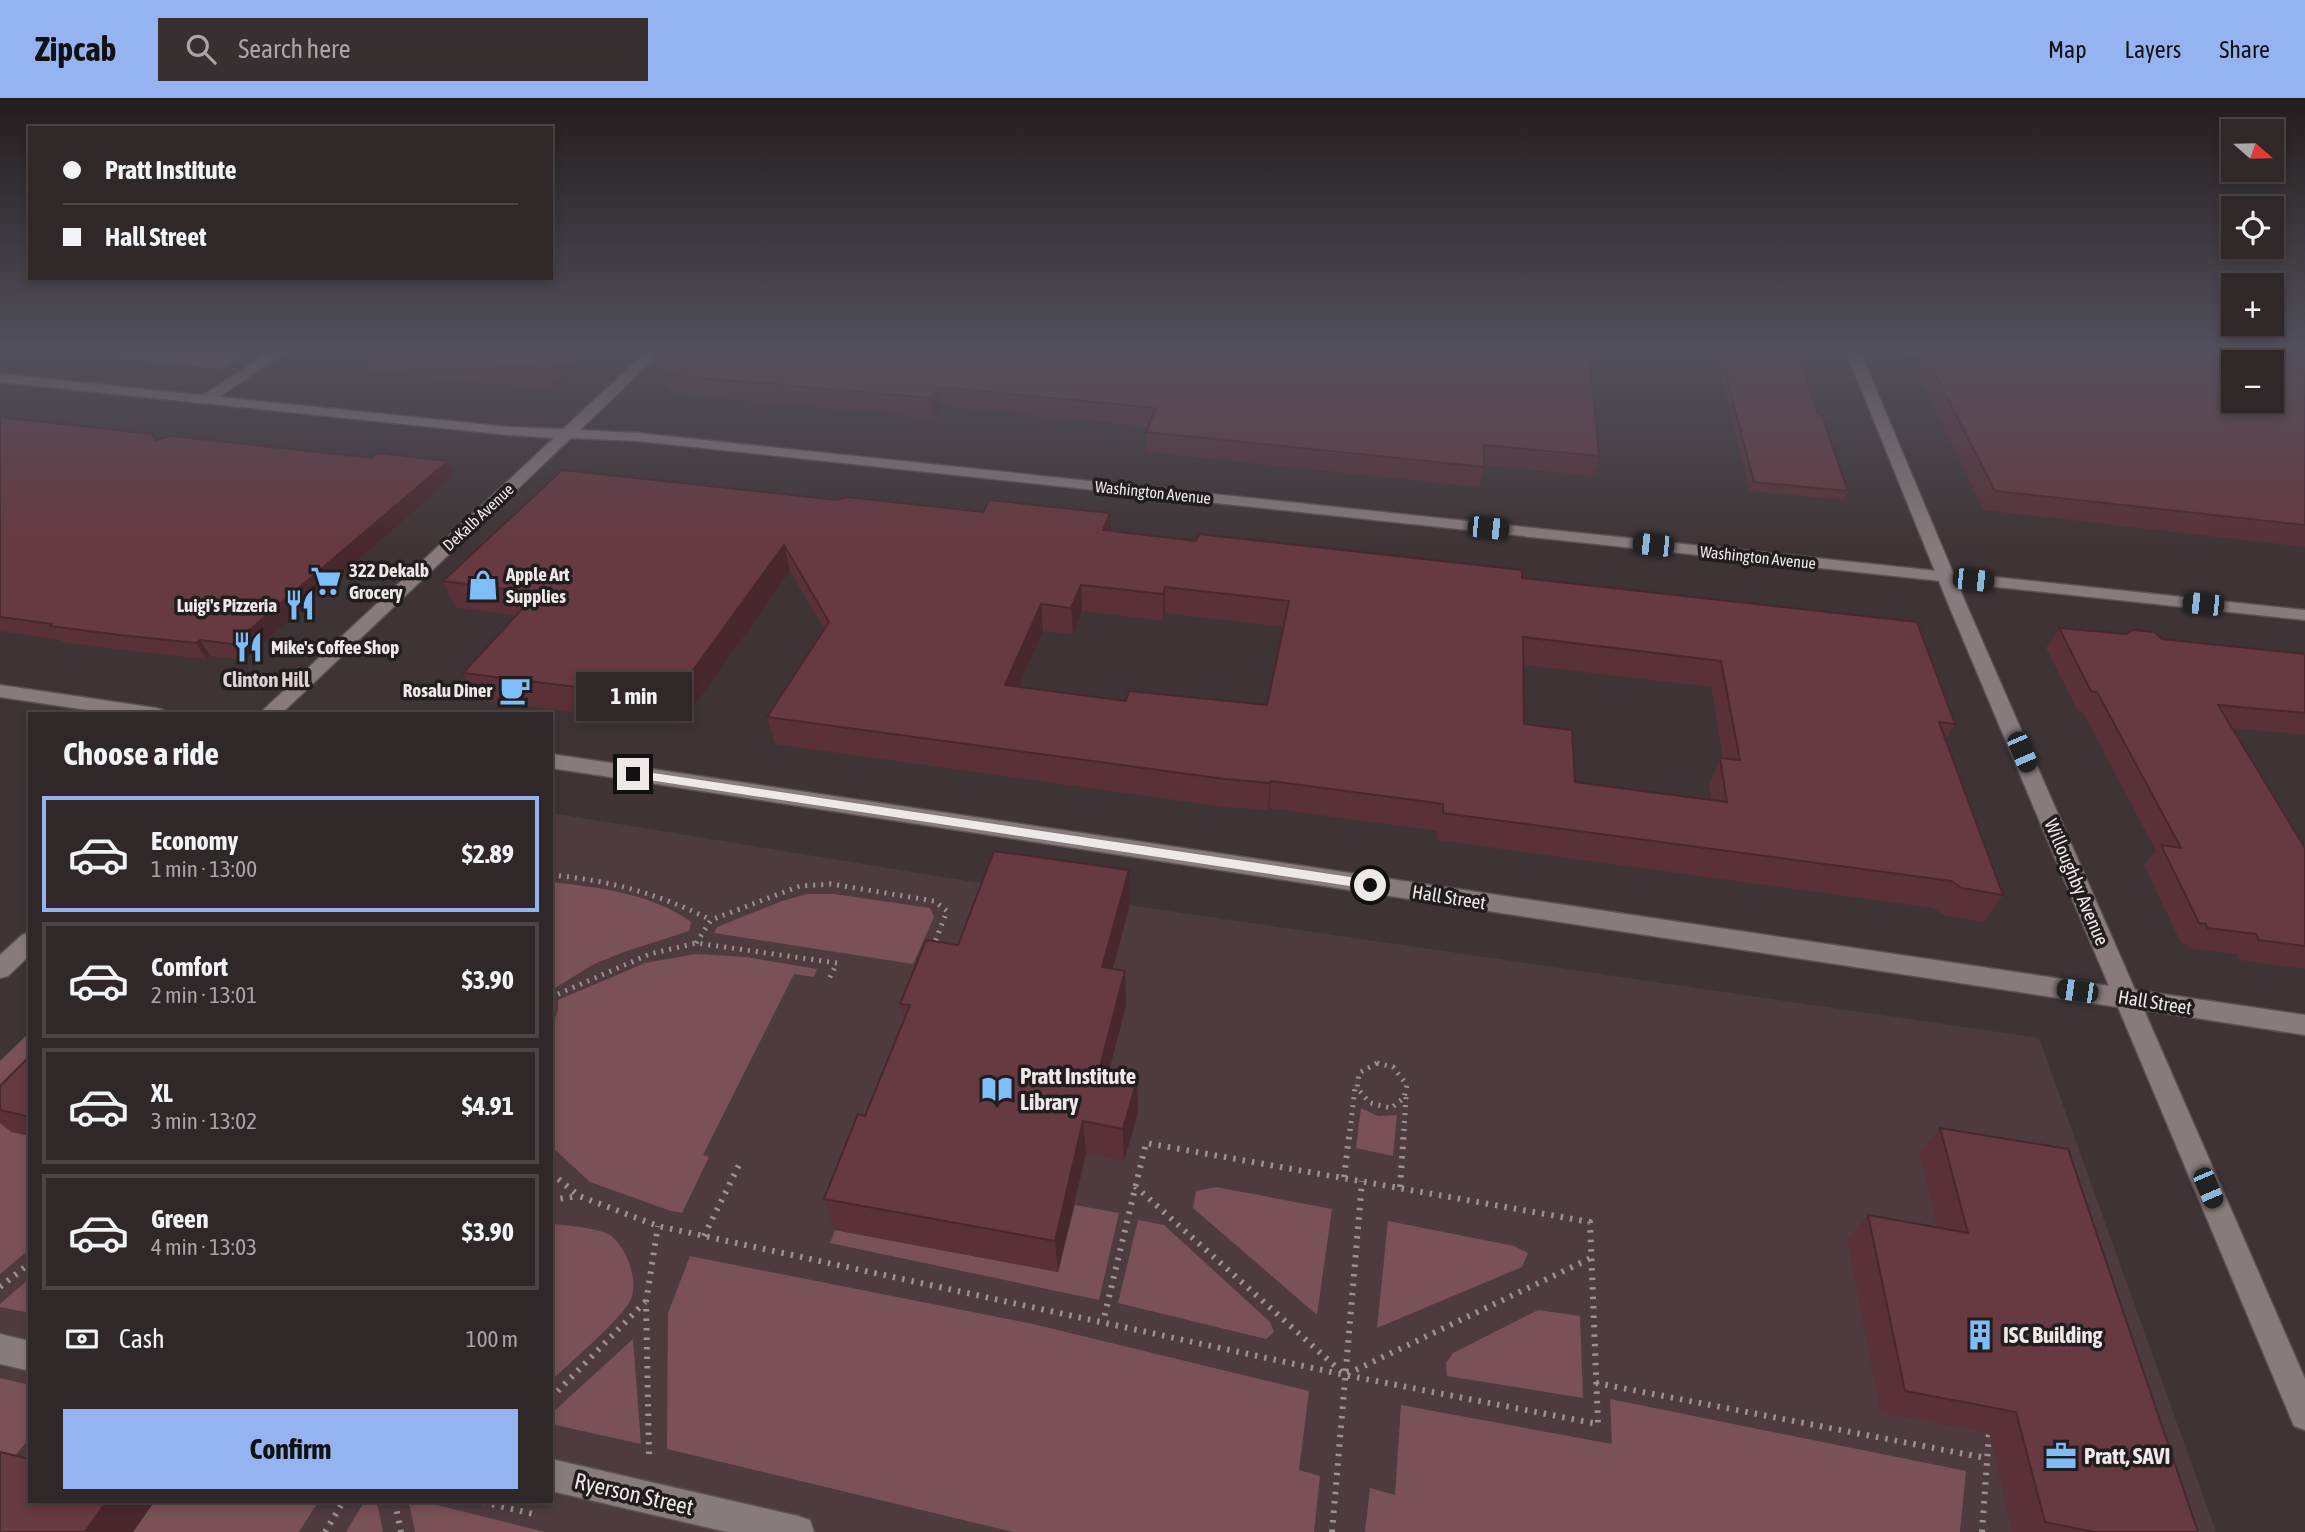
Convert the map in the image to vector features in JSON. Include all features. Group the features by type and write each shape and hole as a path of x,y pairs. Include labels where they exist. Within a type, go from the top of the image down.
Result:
{"main road":[{"name":"Washington Avenue","path":"361,416 509,431 638,437 2305,615"},
{"name":"DeKalb Avenue","path":"271,712 585,416"},
{"name":"Willoughby Avenue","path":"1880,416 2305,1415"},
{"path":"0,691 142,712"},
{"name":"Hall Street","path":"553,761 2305,1025"},
{"path":"0,969 28,943"},
{"path":"0,1349 28,1356"},
{"name":"Ryerson Street","path":"553,1475 798,1532"}],"path":[{"path":"553,875 590,878 625,885 681,905 711,920"},
{"path":"696,943 711,920 800,886 831,884 934,901 943,905 947,911 946,917 930,953"},
{"path":"558,995 649,954 696,943 837,963 829,979"},
{"path":"1344,1177 1356,1079 1359,1073 1370,1065 1386,1064 1405,1078 1407,1091 1400,1187"},
{"path":"1356,1079 1359,1094 1373,1106 1391,1108 1399,1104 1407,1091"},
{"path":"553,1175 579,1196 658,1226 1345,1375 1598,1424 1590,1222 1146,1143 1103,1322"},
{"path":"704,1236 740,1163"},
{"path":"1332,1532 1362,1181"},
{"path":"1135,1186 1345,1375"},
{"path":"553,1200 579,1196"},
{"path":"649,1498 646,1302 658,1226"},
{"path":"1345,1375 1591,1258"},
{"path":"0,1287 28,1265"},
{"path":"553,1396 646,1302"},
{"path":"1596,1383 1986,1458"},
{"path":"1982,1532 1989,1433"},
{"path":"325,1532 342,1503"},
{"path":"395,1503 401,1532"}],"shaded area":[{"path":"553,813 998,886 2039,1038 2216,1532 0,1532 0,1061 28,1034 28,1503 553,1503"},
{"path":"553,882 606,889 642,898 676,912 691,922 689,931 594,964 555,988"},
{"path":"807,894 834,894 930,908 934,917 913,964 714,933 717,927"},
{"path":"696,954 746,957 817,969 814,977 794,974 703,1155 709,1157 682,1213 590,1182 553,1148 553,1024 558,1000 645,963"},
{"path":"28,1034 28,1251 0,1274 0,1061"},
{"path":"1361,1108 1378,1116 1397,1115 1393,1156 1356,1148"},
{"path":"1216,1187 1332,1209 1317,1315 1193,1208 1196,1191"},
{"path":"1075,1205 1119,1213 1099,1300 830,1243 835,1230 1058,1272"},
{"path":"1138,1220 1164,1225 1270,1322 1274,1332 1266,1339 1118,1303"},
{"path":"1388,1221 1514,1246 1528,1253 1522,1267 1377,1328"},
{"path":"553,1224 591,1229 610,1235 621,1247 630,1264 633,1283 631,1299 626,1308 553,1379"},
{"path":"690,1256 1033,1324 1309,1391 1299,1470 1320,1476 1314,1532 1013,1532 667,1449 668,1313"},
{"path":"28,1280 28,1313 0,1307 0,1304"},
{"path":"1538,1310 1580,1316 1583,1398 1447,1376 1446,1363 1453,1353"},
{"path":"633,1339 641,1444 553,1424 553,1412"},
{"path":"0,1378 28,1385 28,1440 7,1465 0,1464"},
{"path":"1610,1399 1966,1471 1960,1532 1365,1532 1370,1488 1395,1495 1401,1405 1612,1444"},
{"path":"153,1503 317,1503 299,1532 133,1532"},
{"path":"363,1503 377,1503 383,1532 346,1532"},
{"path":"409,1503 429,1503 545,1532 415,1532"}],"building":[{"path":"1153,416 1595,416 1599,456 1484,445 1484,467 1146,432"},
{"path":"1737,416 1822,416 1848,491 1754,482"},
{"path":"1957,416 2305,416 2305,525 1995,491"},
{"path":"0,417 152,434 155,440 172,436 371,458 377,453 448,461 233,644 200,640 196,643 50,626 52,624 0,617"},
{"path":"562,470 837,500 847,497 983,512 989,500 1110,513 1103,530 1196,541 1199,534 1522,570 1522,578 1917,622 1955,724 1939,722 2003,895 1962,888 1951,881 1443,813 1443,804 1271,781 1225,779 767,717 829,622 784,545 672,699 463,673 537,593 443,581","holes":["1081,585 1163,594 1165,587 1289,601 1267,705 1129,691 1126,701 1005,685 1041,604 1071,608","1523,637 1721,661 1740,760 1720,758 1727,802 1575,782 1572,730 1524,724"]},
{"path":"2059,628 2126,634 2133,630 2154,632 2162,639 2305,654 2305,713 2218,705 2305,848 2305,946 2259,940 2256,934 2207,928 2206,924 2199,923 2161,845 2181,848 2097,692 2091,691"},
{"name":"Pratt Institute Library","path":"994,851 1129,870 1102,967 1125,971 1098,1074 1137,1080 1123,1129 1083,1121 1055,1241 824,1199 858,1114 865,1116 910,1005 900,1004 926,940 958,945"},
{"path":"28,1058 28,1117 0,1110 0,1086"},
{"name":"ISC Building","path":"1940,1128 2068,1149 2198,1532 2094,1532 2045,1522 2016,1412 1905,1391 1868,1215 1968,1233"},
{"path":"0,1452 28,1459 28,1503 105,1503 85,1532 0,1532"}],"place":[{"name":"322 Dekalb Grocery","path":"326,581"},
{"name":"Apple Art Supplies","path":"483,585"},
{"name":"Luigi's Pizzeria","path":"300,605"},
{"name":"Mike's Coffee Shop","path":"248,647"},
{"name":"Rosalu Diner","path":"515,690"},
{"name":"Pratt Institute Library","path":"997,1089"},
{"name":"ISC Building","path":"1980,1335"},
{"name":"Pratt, SAVI","path":"2061,1456"}],"district":[{"name":"Clinton Hill","path":"266,679"}],"route":[{"path":"633,774 1370,885"}]}
